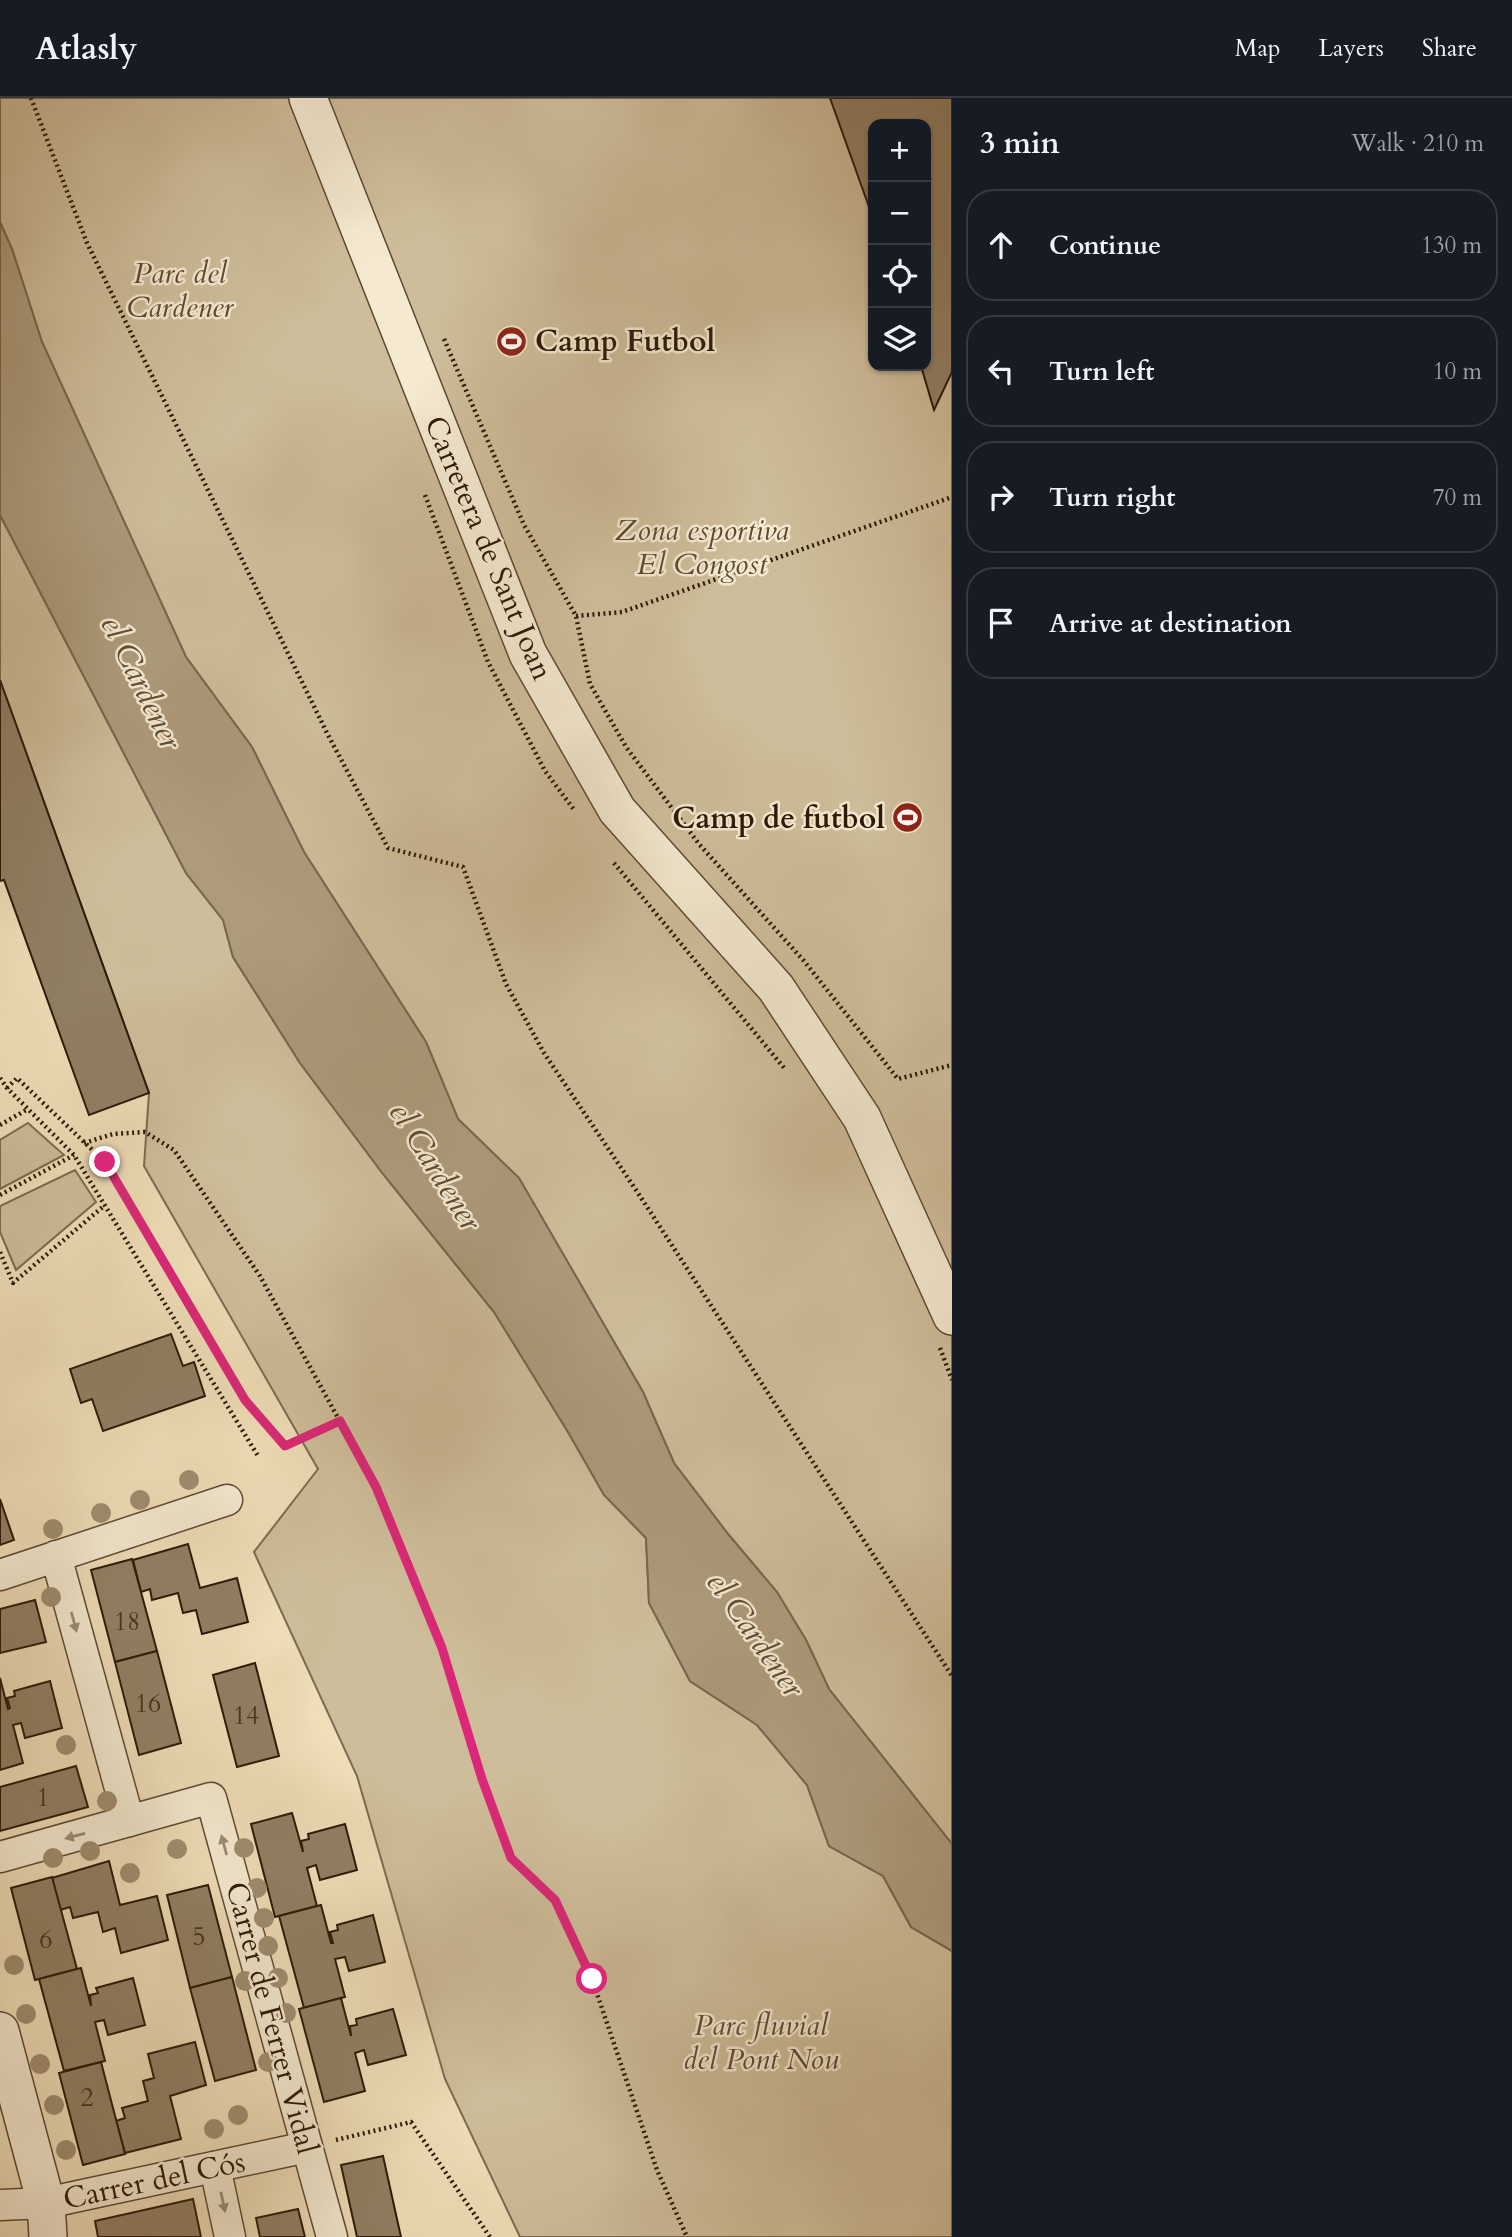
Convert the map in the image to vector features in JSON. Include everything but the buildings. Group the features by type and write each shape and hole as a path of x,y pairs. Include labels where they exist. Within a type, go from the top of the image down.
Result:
{"street":[{"name":"Carretera de Sant Joan","path":"308,98 528,654 617,810 776,988 862,1118 952,1316"},
{"path":"0,1575 227,1500"},
{"path":"0,1857 129,1821 56,1556"},
{"name":"Carrer de Ferrer Vidal","path":"129,1821 211,1798 332,2237"},
{"path":"0,2031 47,2220"},
{"name":"Carrer del Cós","path":"0,2205 47,2220 215,2167 307,2147"},
{"path":"215,2167 230,2237"}],"path":[{"path":"31,98 88,243 327,733 388,848 463,867 506,984 544,1053 952,1676"},
{"path":"438,327 524,525 576,616 590,684 626,747 699,844 804,961 898,1079 952,1065"},
{"path":"576,616 622,612 952,497"},
{"path":"0,1078 74,1155 258,1455"},
{"path":"7,1088 17,1079 105,1162 245,1400 285,1446 340,1421"},
{"path":"0,1125 28,1109"},
{"path":"85,1143 113,1135 145,1132 174,1150 260,1276 340,1421 376,1487 442,1648 482,1779 511,1858 555,1900 587,1968 657,2170 687,2237"},
{"path":"0,1195 74,1155"},
{"path":"0,1252 13,1283 105,1205"},
{"path":"307,2147 411,2122 490,2237"}],"green space":[{"path":"0,98 952,98 952,1844 829,1689 806,1640 777,1592 728,1534 674,1463 643,1392 519,1178 458,1119 426,1042 304,852 252,747 186,657 42,342 12,249 0,222"},
{"name":"Parc fluvial del Pont Nou","path":"0,515 186,873 223,920 233,957 300,1063 383,1174 494,1312 604,1495 646,1538 649,1603 690,1681 757,1725 807,1785 829,1846 883,1876 911,1927 952,1951 952,2237 520,2237 445,2079 357,1776 254,1552 318,1469 144,1166 149,1093 0,680"},
{"path":"28,1123 64,1155 0,1189 0,1140"},
{"path":"75,1170 96,1202 16,1270 0,1232 0,1206"}],"water":[{"name":"el Cardener","path":"0,222 12,249 42,342 186,657 252,747 304,852 426,1042 458,1119 519,1178 643,1392 674,1463 728,1534 777,1592 806,1640 829,1689 952,1844 952,1951 911,1927 883,1876 829,1846 807,1785 757,1725 690,1681 649,1603 646,1538 604,1495 494,1312 383,1174 300,1063 233,957 223,920 186,873 0,515"}],"place":[{"name":"Camp Futbol","path":"512,341"},
{"name":"Camp de futbol","path":"908,818"}],"route":[{"path":"105,1162 245,1400 285,1446 340,1421 376,1487 442,1648 482,1779 511,1858 555,1900 592,1979"}],"park label":[{"name":"Parc del Cardener","path":"180,290"},
{"name":"Zona esportiva El Congost","path":"702,547"}]}
